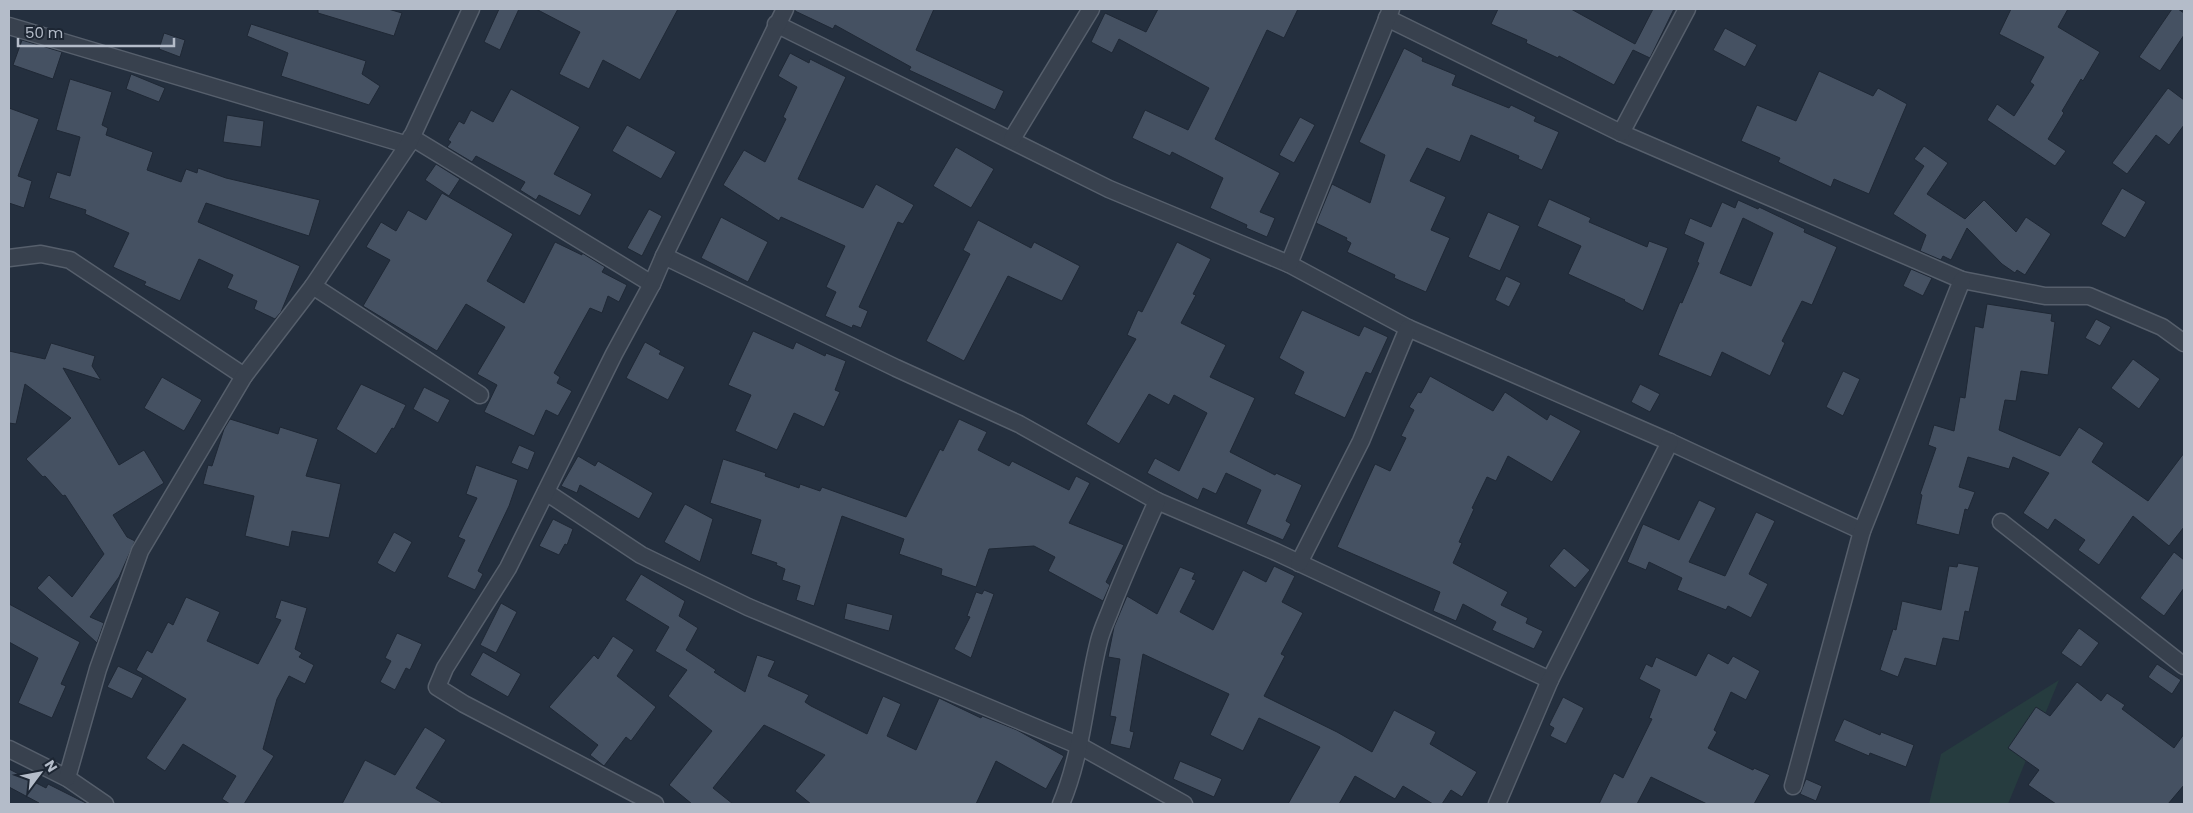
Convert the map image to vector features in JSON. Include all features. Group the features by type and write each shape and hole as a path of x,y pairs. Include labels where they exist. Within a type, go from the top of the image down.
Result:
{"street":[{"path":"67,778 98,669 140,551 244,376 313,286 409,141 471,9"},
{"path":"655,804 464,704 437,687 445,668 508,568 652,284 776,24 785,9"},
{"path":"1012,140 1091,9"},
{"path":"1621,133 1687,9"},
{"path":"1289,264 1389,13 1621,133 1962,280 2045,296 2089,296 2162,327 2184,343"},
{"path":"776,24 1109,189 1289,264 1408,328 1670,442 1862,531"},
{"path":"9,26 409,141 652,284"},
{"path":"9,258 41,254 70,260 244,376"},
{"path":"664,256 896,368 1019,424 1157,501 1299,563 1550,680"},
{"path":"1793,786 1862,531 1962,280"},
{"path":"313,286 480,395"},
{"path":"1299,563 1361,441 1408,328"},
{"path":"1497,804 1550,680 1670,442"},
{"path":"546,492 641,555 730,598 1080,746 1184,804"},
{"path":"1061,804 1069,785 1080,746 1086,698 1099,639 1157,501"},
{"path":"2001,522 2184,666"},
{"path":"9,749 67,778 105,804"}],"green space":[{"path":"2059,680 2008,804 1929,804 1941,754"}],"building":[{"path":"318,9 388,9 402,13 394,36 318,13"},
{"path":"499,9 519,9 500,50 484,42"},
{"path":"536,9 678,9 640,80 603,60 589,89 559,74 580,32"},
{"path":"795,9 934,9 916,50 1004,91 995,110 909,70 911,67 835,25 833,29 795,11"},
{"path":"1158,9 1298,9 1284,38 1267,30 1215,139 1280,173 1260,212 1275,218 1267,237 1246,228 1247,225 1210,208 1223,178 1172,152 1170,156 1132,138 1145,110 1188,130 1209,88 1119,39 1112,53 1091,42 1105,13 1146,32"},
{"path":"1498,9 1571,9 1635,44 1653,9 1674,9 1650,58 1633,50 1614,85 1559,56 1558,58 1526,43 1527,40 1491,24"},
{"path":"2011,9 2068,9 2058,27 2100,52 2083,81 2081,79 2048,139 2066,151 2055,166 1987,120 1997,104 2014,116 2034,85 2030,82 2044,57 1999,34"},
{"path":"2172,9 2178,9 2184,13 2184,35 2160,71 2139,57"},
{"path":"251,24 366,61 362,74 380,86 369,105 281,76 288,53 247,36"},
{"path":"1725,28 1757,45 1745,67 1713,50"},
{"path":"164,33 185,40 180,57 159,49"},
{"path":"22,40 62,52 53,79 13,65"},
{"path":"1404,48 1423,58 1422,61 1456,75 1452,85 1509,108 1511,105 1536,117 1534,121 1559,132 1542,170 1518,159 1519,156 1471,135 1460,162 1427,148 1410,181 1446,197 1431,230 1450,238 1426,292 1394,278 1395,275 1347,252 1351,243 1346,240 1347,238 1316,223 1332,184 1370,203 1385,155 1359,142"},
{"path":"790,53 809,63 810,59 846,77 798,179 863,208 876,184 914,205 903,224 898,222 859,307 868,311 861,328 853,325 852,328 825,316 836,292 826,287 845,246 781,217 779,221 723,185 744,150 765,162 786,119 783,117 797,87 778,76"},
{"path":"1819,71 1873,96 1878,88 1907,104 1869,194 1834,179 1831,187 1778,162 1780,158 1741,141 1757,105 1796,121"},
{"path":"131,74 165,88 159,102 126,89"},
{"path":"70,79 112,92 102,125 108,128 106,135 153,152 147,170 181,182 186,169 197,173 198,168 226,178 320,200 309,236 206,203 198,222 300,266 281,312 275,319 254,309 257,301 227,288 233,275 199,259 180,301 144,285 146,282 113,267 129,233 85,214 86,210 49,198 57,172 70,176 80,137 56,130"},
{"path":"2168,88 2184,100 2184,125 2169,145 2156,135 2127,174 2112,163"},
{"path":"511,89 580,127 554,174 592,194 580,216 539,195 536,200 520,190 525,182 476,156 472,162 447,147 451,142 448,140 459,121 464,124 471,110 493,122"},
{"path":"9,108 39,119 18,176 32,181 24,208 9,203"},
{"path":"227,115 264,121 261,147 223,142"},
{"path":"1300,117 1315,125 1294,163 1279,155"},
{"path":"627,125 676,152 661,179 612,151"},
{"path":"1924,146 1948,163 1927,194 1965,219 1984,200 2016,232 2026,217 2051,234 2025,275 2017,270 2015,273 2002,264 1967,228 1951,260 1943,256 1941,260 1920,251 1926,235 1893,214 1924,166 1914,159"},
{"path":"956,147 994,169 971,208 933,186"},
{"path":"436,164 460,179 449,196 425,180"},
{"path":"2122,188 2146,202 2125,238 2101,224"},
{"path":"442,193 513,234 487,281 524,303 555,242 582,255 582,253 605,267 602,272 627,285 619,302 608,296 602,313 590,308 554,373 560,377 557,383 572,391 558,416 546,410 534,436 484,412 497,385 477,374 505,327 466,304 437,351 363,306 390,260 366,247 381,222 396,231 408,210 426,220"},
{"path":"1549,199 1591,218 1589,222 1647,247 1649,241 1668,248 1643,311 1625,300 1568,274 1581,246 1537,226"},
{"path":"1738,200 1758,209 1759,207 1805,229 1804,232 1837,247 1812,305 1802,301 1782,341 1785,343 1770,376 1722,352 1711,377 1658,355 1699,263 1697,262 1704,243 1684,234 1690,218 1711,227 1722,202 1735,208","holes":["1743,218 1773,233 1751,286 1720,273"]},
{"path":"649,209 662,216 642,256 627,248"},
{"path":"1488,212 1520,226 1500,271 1468,257"},
{"path":"721,217 768,242 748,282 701,258"},
{"path":"978,220 1031,248 1034,242 1080,266 1062,301 1008,276 964,361 926,341 970,254 963,250"},
{"path":"1177,242 1211,259 1193,294 1196,295 1181,323 1226,345 1210,377 1255,398 1230,452 1275,475 1276,473 1302,485 1286,521 1291,524 1283,540 1246,524 1261,490 1226,473 1216,494 1203,488 1198,500 1147,473 1155,458 1179,471 1207,413 1174,395 1169,405 1149,394 1119,444 1086,424 1136,339 1127,335 1138,310 1142,312"},
{"path":"1911,269 1932,278 1923,296 1903,286"},
{"path":"1506,276 1521,283 1509,307 1495,300"},
{"path":"1987,304 2052,314 2051,321 2055,322 2048,375 2021,371 2016,401 2005,400 1999,430 2060,456 2079,427 2104,443 2092,462 2148,501 2184,453 2184,527 2169,546 2133,516 2099,565 2078,550 2085,540 2055,519 2048,530 2023,513 2049,473 2013,457 2009,469 1968,457 1959,487 1975,492 1968,510 1965,509 1959,535 1916,524 1922,495 1920,494 1936,448 1928,445 1934,425 1954,431 1960,397 1965,398 1975,326 1983,328"},
{"path":"1302,310 1359,336 1364,326 1388,337 1371,374 1366,372 1345,418 1294,394 1304,372 1279,358"},
{"path":"2096,319 2111,327 2100,346 2085,338"},
{"path":"753,331 793,349 796,342 825,356 826,353 846,361 835,390 840,392 824,427 794,413 777,450 735,431 751,395 728,385"},
{"path":"645,342 661,351 659,354 685,367 668,400 626,378"},
{"path":"51,343 95,356 92,366 101,380 63,368 119,465 144,450 164,483 113,515 127,537 135,541 119,577 90,617 104,623 97,643 37,588 49,575 72,597 104,554 65,495 63,496 26,459 71,418 25,384 16,424 9,423 9,351 45,359"},
{"path":"2133,359 2160,379 2139,409 2111,388"},
{"path":"1843,371 1860,379 1843,416 1826,407"},
{"path":"1430,376 1493,411 1505,392 1547,420 1550,414 1581,431 1552,482 1508,456 1496,481 1487,477 1472,508 1474,509 1459,542 1462,543 1453,563 1508,592 1501,605 1528,618 1526,623 1543,631 1534,649 1492,630 1496,622 1463,604 1456,621 1433,611 1440,592 1337,547 1375,464 1390,471 1406,438 1401,436 1414,410 1409,407 1418,392 1421,393"},
{"path":"162,377 202,400 184,431 144,408"},
{"path":"361,384 406,405 394,429 392,428 376,454 336,429"},
{"path":"1640,384 1660,394 1650,412 1631,402"},
{"path":"424,387 450,400 438,423 413,409"},
{"path":"230,419 278,434 280,427 318,439 306,476 341,484 329,538 292,531 289,547 245,536 254,496 203,484 208,465 212,466 224,429"},
{"path":"959,419 987,432 978,450 1009,466 1012,461 1069,490 1076,476 1090,483 1069,523 1124,545 1106,582 1110,585 1103,601 1048,571 1055,557 1034,546 989,549 976,587 941,575 942,569 899,554 904,539 842,516 814,606 796,600 800,586 782,580 785,569 776,565 777,563 751,554 761,520 710,503 723,459 766,473 765,476 799,488 800,484 820,491 822,487 906,517 940,449 943,451"},
{"path":"519,445 535,452 528,470 511,463"},
{"path":"578,456 595,466 598,461 653,493 639,519 580,485 577,493 561,486"},
{"path":"476,465 518,480 509,506 478,571 483,574 475,590 447,577 465,540 458,537 477,498 466,494"},
{"path":"1699,500 1716,508 1689,562 1725,576 1756,512 1775,521 1749,574 1768,584 1751,618 1728,606 1726,610 1677,590 1682,578 1649,562 1646,570 1627,562 1643,524 1679,540"},
{"path":"685,504 713,519 700,562 664,542"},
{"path":"553,519 573,529 567,545 565,544 559,555 539,546"},
{"path":"394,532 412,542 395,573 377,563"},
{"path":"1564,548 1590,570 1575,588 1549,566"},
{"path":"2174,552 2184,560 2184,588 2164,616 2140,598"},
{"path":"1958,563 1979,567 1969,612 1965,611 1959,641 1943,638 1936,666 1905,658 1898,677 1880,670 1893,629 1896,630 1902,601 1941,610 1949,566 1957,567"},
{"path":"1274,566 1295,576 1282,602 1303,613 1281,654 1285,656 1264,696 1337,732 1372,752 1394,710 1436,732 1430,744 1477,772 1462,797 1451,790 1442,804 1433,804 1403,786 1395,799 1355,776 1339,804 1288,804 1320,747 1259,718 1243,751 1210,735 1229,694 1143,654 1130,731 1134,732 1130,749 1110,744 1116,717 1110,716 1120,659 1108,657 1114,627 1127,596 1157,614 1180,567 1195,573 1192,579 1196,580 1180,612 1213,630 1243,570 1266,582"},
{"path":"641,574 685,601 679,616 698,628 686,650 716,670 714,672 745,692 757,655 775,661 768,676 809,695 805,702 867,734 883,696 901,704 887,736 916,750 939,698 981,718 982,716 1017,730 1064,756 1046,789 996,761 976,804 811,804 795,791 825,755 764,725 713,788 733,804 692,804 669,785 712,731 668,696 687,670 655,651 669,627 625,600"},
{"path":"984,590 994,594 971,658 954,649 970,617 967,616 976,592 982,594"},
{"path":"186,597 220,612 207,641 258,664 281,620 275,618 281,600 307,608 295,649 302,653 299,657 314,665 305,684 289,676 277,699 263,749 274,756 244,804 230,804 222,799 236,776 183,744 165,771 146,758 186,699 136,670 147,650 152,653 168,622 173,625"},
{"path":"501,603 517,612 496,653 480,645"},
{"path":"847,603 893,615 889,631 844,619"},
{"path":"9,604 80,642 61,684 66,686 52,718 18,703 38,658 9,642"},
{"path":"2079,628 2099,643 2081,667 2061,653"},
{"path":"397,633 422,644 410,670 406,668 395,690 380,682 391,661 385,658"},
{"path":"613,636 634,650 617,676 656,707 631,741 626,737 604,766 590,755 598,745 549,707 594,655 598,659"},
{"path":"483,652 521,674 508,697 470,675"},
{"path":"1708,653 1728,664 1733,656 1760,671 1746,700 1731,692 1714,730 1717,732 1708,748 1753,770 1754,768 1770,775 1754,804 1707,804 1651,777 1637,804 1599,804 1614,773 1623,778 1652,719 1649,718 1660,690 1639,679 1646,664 1652,667 1656,657 1696,676"},
{"path":"2157,664 2181,680 2172,694 2148,677"},
{"path":"118,666 143,678 132,699 107,687"},
{"path":"2077,682 2101,701 2107,693 2125,705 2122,709 2174,748 2184,734 2184,785 2168,804 2056,804 2028,785 2039,770 2008,748 2036,707 2050,716"},
{"path":"1563,697 1584,708 1566,744 1550,736 1554,728 1549,725"},
{"path":"1844,719 1880,735 1881,732 1914,745 1906,767 1870,753 1869,756 1834,741"},
{"path":"425,727 446,740 416,788 444,804 342,804 365,760 395,775"},
{"path":"1180,761 1222,779 1214,797 1173,779"},
{"path":"9,769 46,788 48,784 88,804 38,804 9,787"},
{"path":"1806,779 1822,786 1816,801 1800,794"}]}
